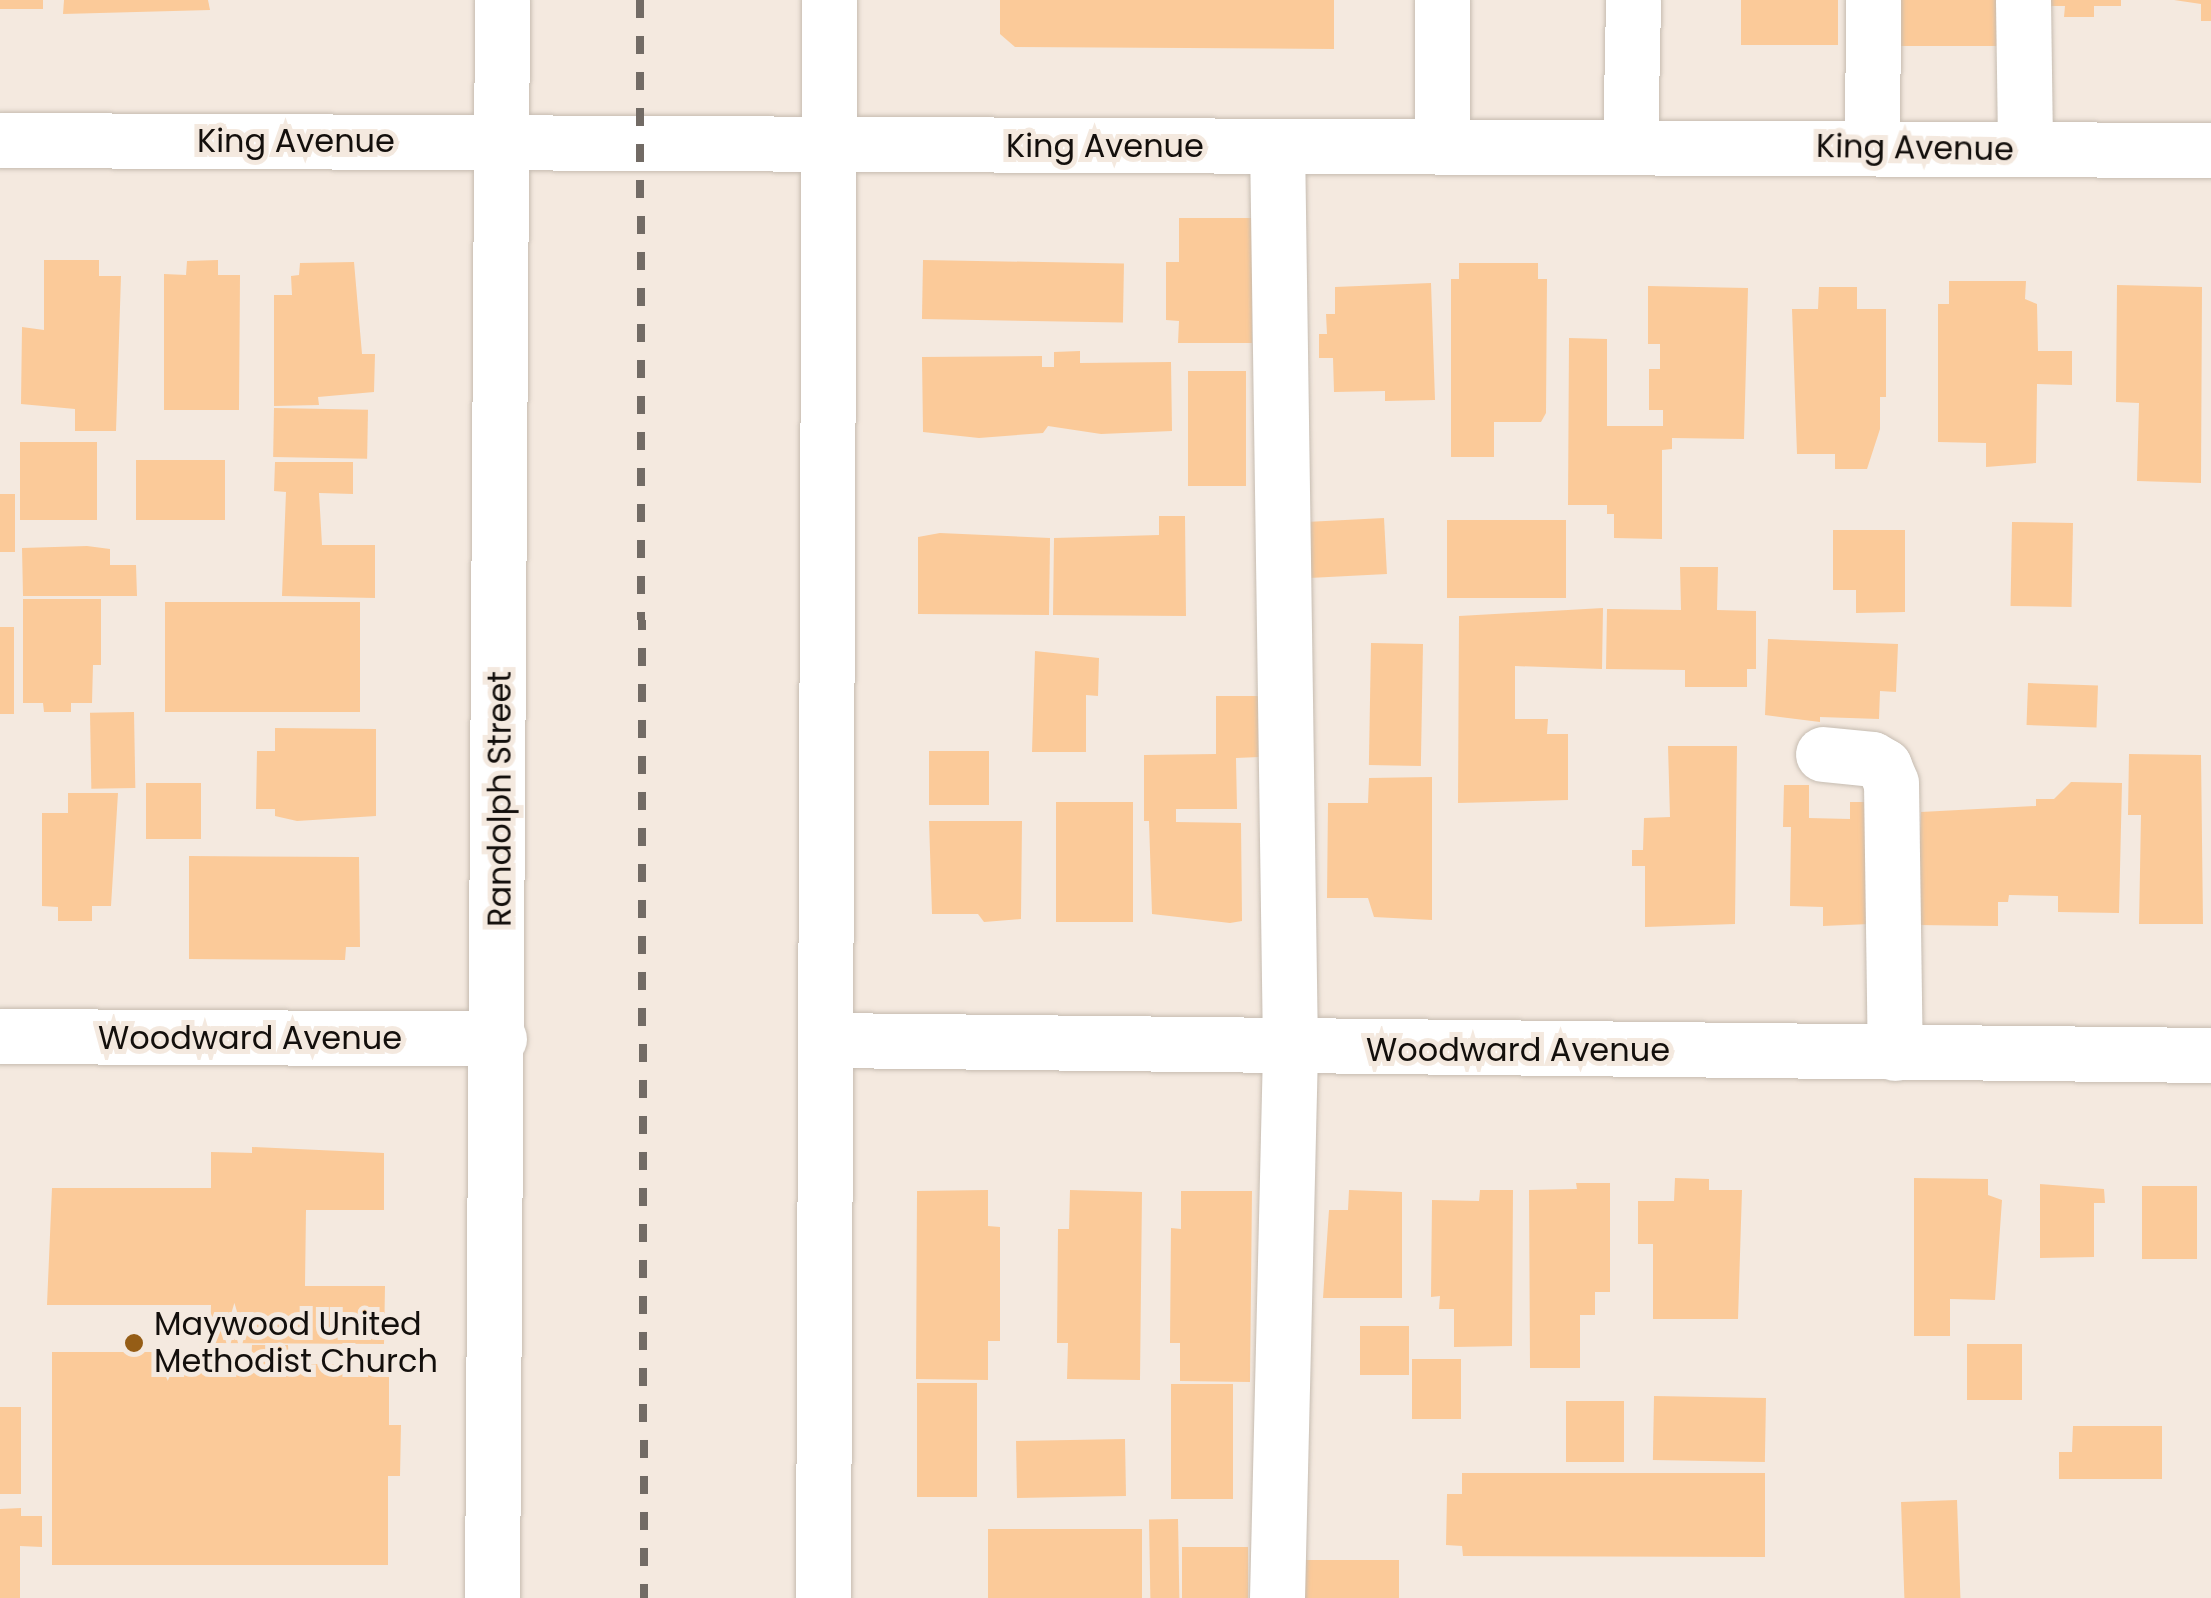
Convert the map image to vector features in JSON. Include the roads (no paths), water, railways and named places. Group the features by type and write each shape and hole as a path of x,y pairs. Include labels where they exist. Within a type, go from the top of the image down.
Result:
{"street":[{"name":"Randolph Street","path":"492,1598 499,1039 502,0"},
{"path":"823,1598 829,0"},
{"path":"1442,0 1442,146"},
{"path":"1630,147 1633,0"},
{"path":"1872,148 1873,0"},
{"path":"2024,0 2025,149"},
{"name":"King Avenue","path":"0,140 2211,150"},
{"path":"1277,146 1290,1049 1277,1598"},
{"path":"1822,754 1872,759 1884,766 1891,783 1894,1053"},
{"name":"Woodward Avenue","path":"0,1036 499,1039"},
{"name":"Woodward Avenue","path":"826,1040 1290,1049 2211,1055"}],"railway":[{"path":"640,0 644,1598"}],"place":[{"name":"Maywood United Methodist Church","path":"134,1343"}]}
